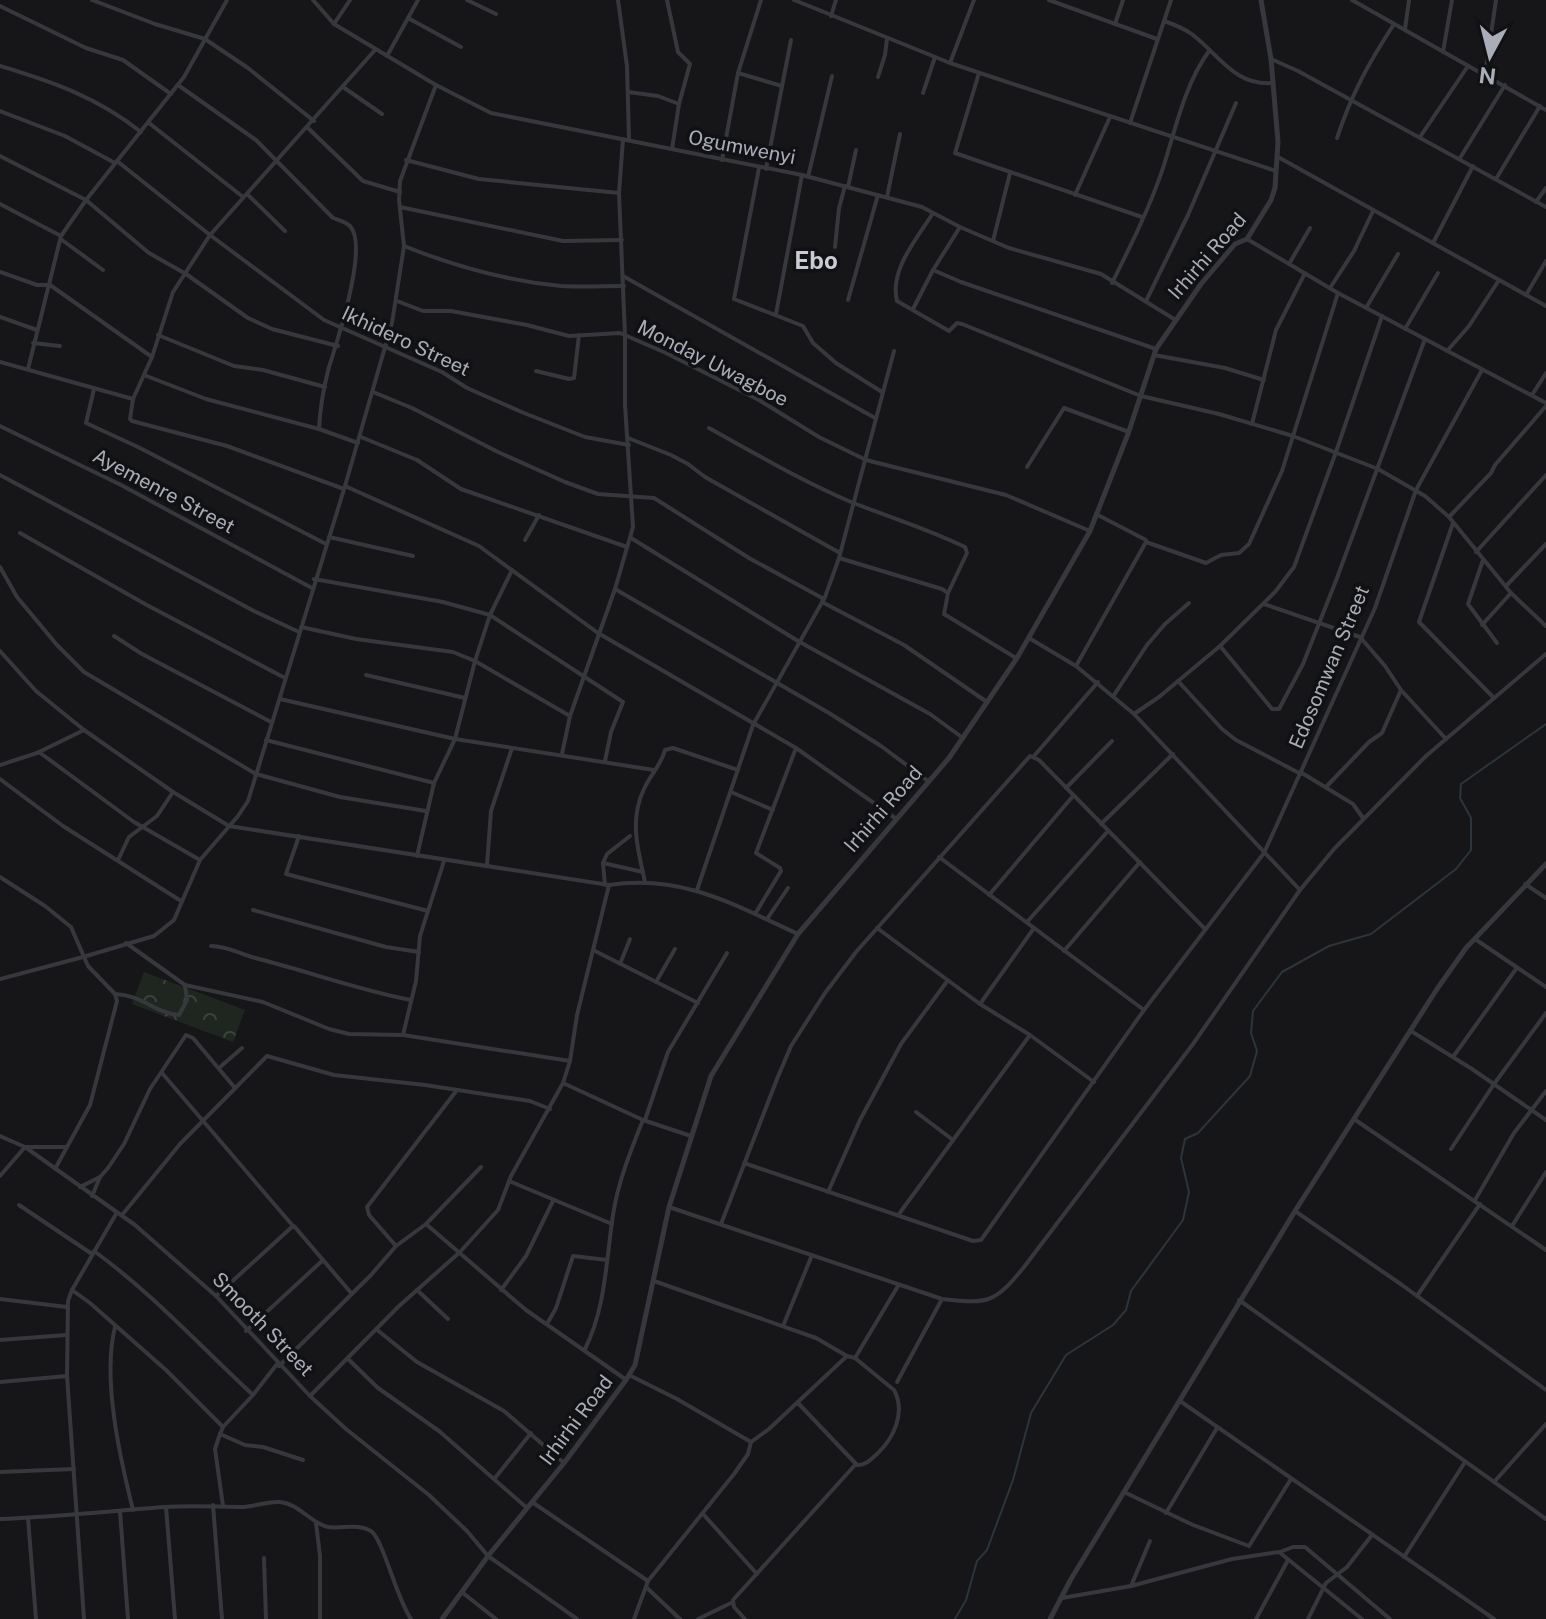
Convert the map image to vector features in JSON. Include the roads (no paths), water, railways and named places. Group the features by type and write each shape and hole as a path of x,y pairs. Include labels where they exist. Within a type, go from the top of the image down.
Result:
{"street":[{"path":"92,0 205,39 248,68 314,121"},
{"path":"28,369 61,238 86,200 178,85 227,0"},
{"name":"Ogumwenyi","path":"313,0 334,24 436,85 491,113 805,176 922,207 993,241 1101,274 1174,319"},
{"path":"334,24 350,0"},
{"path":"387,56 418,0"},
{"path":"467,0 496,14"},
{"path":"562,754 570,716 631,538 634,514 630,495 624,376 624,286 619,193 628,92 618,0"},
{"path":"667,0 678,52 690,64 671,150"},
{"path":"722,160 738,73 761,0"},
{"path":"794,0 950,63 1276,171"},
{"path":"831,16 836,0"},
{"path":"950,63 974,0"},
{"path":"1049,0 1157,39"},
{"path":"1069,7 1072,0"},
{"path":"1115,24 1123,0"},
{"path":"1130,123 1171,0"},
{"name":"Irhirhi Road","path":"442,1619 488,1556 564,1463 635,1365 669,1207 711,1076 798,934 963,738 1017,658 1090,531 1129,432 1155,352 1174,319 1235,244 1247,239 1271,200 1278,157 1271,59 1261,0"},
{"path":"1352,0 1546,110"},
{"path":"1405,30 1409,0"},
{"path":"1443,52 1452,0"},
{"path":"1485,75 1496,0"},
{"path":"1,3 86,48 123,60 171,94"},
{"path":"408,18 461,47"},
{"path":"1164,21 1192,35 1236,75 1258,84 1273,83"},
{"path":"1337,138 1364,70 1394,24"},
{"path":"878,77 887,39"},
{"path":"766,169 791,40"},
{"path":"376,50 210,235 173,292 152,357 133,399 132,421 227,446 344,488 464,539 598,633 796,748 895,818"},
{"path":"1112,283 1163,166 1199,65 1209,51"},
{"path":"923,93 935,57"},
{"path":"1271,59 1546,207"},
{"path":"0,66 85,95 141,132"},
{"path":"1420,137 1468,66"},
{"path":"738,73 782,86"},
{"path":"979,73 955,153 1142,217"},
{"path":"776,314 805,176 832,76"},
{"path":"178,85 256,140 333,218 353,230 356,247 350,295 325,387 319,429"},
{"path":"0,979 154,936 174,920 200,860 248,801 359,440 397,301 404,246 400,192 406,160 436,85"},
{"path":"1459,158 1505,85"},
{"path":"343,87 382,114"},
{"path":"628,92 658,96 679,104"},
{"path":"1146,301 1188,215 1236,103"},
{"path":"1496,179 1540,106"},
{"name":"Ikhidero Street","path":"0,111 65,136 116,162 324,320 342,330 375,341 524,413 585,437 629,445"},
{"path":"1074,196 1110,117"},
{"path":"149,123 245,195 285,231"},
{"path":"308,128 369,185 400,192"},
{"path":"887,197 900,134"},
{"path":"835,247 839,208 856,150"},
{"path":"0,156 86,200 149,253 186,274 248,318 272,329 338,346"},
{"path":"1278,157 1546,306"},
{"path":"406,160 479,179 619,193"},
{"path":"1433,243 1473,166"},
{"path":"759,168 734,299 803,326 813,343 836,363 882,392"},
{"path":"993,241 1010,173"},
{"path":"1536,202 1546,188"},
{"path":"848,300 878,195"},
{"path":"0,204 61,238 103,270"},
{"path":"400,207 563,241 622,240"},
{"path":"1330,288 1354,251 1373,211"},
{"path":"933,213 907,254 896,290 897,301 949,331 957,323 962,324 1141,396 1293,436 1378,469 1416,490 1449,517 1511,593 1546,626"},
{"path":"913,309 960,227"},
{"path":"1289,264 1310,228"},
{"path":"1247,239 1338,293 1546,405 1491,473 1449,517"},
{"path":"404,246 450,263 533,282 563,286 624,286"},
{"path":"1366,308 1398,254"},
{"path":"1526,295 1546,261"},
{"path":"933,270 1155,352 1264,380"},
{"path":"0,272 37,285 50,285 152,357"},
{"path":"1252,424 1276,330 1305,273"},
{"path":"1405,329 1438,273"},
{"path":"623,276 875,418"},
{"path":"1447,351 1469,326 1499,280"},
{"path":"1096,514 1149,542 1206,563 1221,555 1244,550 1282,471 1338,293"},
{"name":"Monday Uwagboe","path":"397,301 423,311 440,309 569,336 611,332 625,336 655,347 759,400 807,431 866,460 1006,495 1090,531"},
{"path":"1134,714 1220,646 1264,604 1294,567 1382,316"},
{"path":"0,317 37,330"},
{"path":"158,335 234,366 263,370 325,387"},
{"path":"536,371 574,378 579,335"},
{"path":"1220,646 1269,705 1277,710 1284,704 1319,623 1425,339"},
{"path":"33,343 60,346"},
{"path":"697,890 753,725 823,601 866,460 894,351"},
{"path":"0,362 133,399"},
{"name":"Edosomwan Street","path":"899,1215 973,1241 981,1240 1144,1010 1264,853 1375,608 1416,490 1482,370"},
{"path":"1531,396 1546,373"},
{"path":"144,375 206,399 359,440 417,460 461,489 627,547"},
{"path":"94,389 86,423 326,544"},
{"path":"373,392 565,482 598,494 654,498 665,503 749,558 904,645 987,702"},
{"path":"1027,467 1064,408 1129,432"},
{"name":"Ayemenre Street","path":"0,426 121,485 312,588"},
{"path":"709,428 798,478 965,547 967,553 948,593 944,614 1017,658"},
{"path":"628,438 688,464 839,555 948,593"},
{"path":"0,475 254,611 300,629 453,652 475,661 570,716"},
{"path":"1476,552 1546,475"},
{"path":"525,540 539,515"},
{"path":"1453,523 1419,622 1494,698"},
{"path":"20,533 285,678"},
{"path":"329,537 413,556"},
{"path":"631,538 798,641 930,714 963,738"},
{"path":"1076,666 1143,544 1149,542"},
{"path":"1506,586 1546,544"},
{"path":"1483,560 1468,604 1497,643"},
{"path":"0,567 17,597 84,672 256,774 340,797 426,811"},
{"path":"417,856 434,783 455,739 490,615 512,570"},
{"path":"314,579 443,602 490,615 623,702 611,732 605,761"},
{"path":"615,589 881,746 928,781"},
{"path":"1482,625 1511,593"},
{"path":"1114,695 1147,645 1189,603"},
{"path":"1264,604 1360,637 1401,690 1446,739"},
{"path":"114,636 271,722"},
{"path":"1029,638 1076,666 1114,695 1300,890"},
{"path":"0,651 36,691 84,730 173,792 229,826 607,885 645,882 681,885 721,898 798,934"},
{"path":"669,1207 942,1299 978,1303 990,1300 1007,1289 1193,1044 1300,890 1363,818 1446,739 1546,654"},
{"path":"366,675 465,698"},
{"path":"1178,681 1236,740 1326,787 1355,805 1363,818"},
{"path":"721,1224 791,1046 825,993 877,928 1023,761 1034,756 1098,682"},
{"path":"1326,787 1368,743 1382,733 1401,690"},
{"path":"280,699 455,739 654,770"},
{"path":"0,765 37,753 84,730"},
{"path":"266,740 434,783"},
{"path":"1066,788 1112,741"},
{"path":"487,865 491,811 513,747"},
{"path":"645,882 635,822 637,805 654,770 661,764 665,750 673,748 738,770"},
{"path":"755,914 781,871 756,853 796,748"},
{"path":"37,753 141,827 200,860"},
{"path":"1101,824 1173,754"},
{"path":"1034,756 1205,929"},
{"path":"0,779 63,826 181,901"},
{"path":"117,861 129,837 157,816 173,792"},
{"path":"730,792 773,810"},
{"path":"989,895 1073,796"},
{"path":"1026,922 1108,831"},
{"path":"299,836 286,874 428,911"},
{"path":"310,1396 376,1329 460,1252 498,1210 509,1181 563,1083 607,885 603,863 607,854 630,836"},
{"path":"939,857 1144,1010"},
{"path":"403,1035 416,981 420,936 444,861"},
{"path":"1064,951 1140,862"},
{"path":"603,863 643,872"},
{"path":"1050,1619 1239,1300 1437,989 1475,939 1546,864"},
{"path":"0,877 68,924 92,972 115,994 130,995 156,1009 179,1015 187,1000 185,985"},
{"path":"1525,884 1546,898"},
{"path":"767,920 788,888"},
{"path":"253,910 302,926 419,952"},
{"path":"877,928 1094,1082"},
{"path":"980,1004 1034,928"},
{"path":"620,964 630,939"},
{"path":"1475,939 1546,987"},
{"path":"126,943 185,985 263,1002 329,1029 349,1034 403,1035 570,1061"},
{"path":"211,946 229,948 369,991 411,1000"},
{"path":"656,982 675,949"},
{"path":"593,950 698,1003"},
{"path":"584,1350 600,1312 612,1224 628,1157 668,1052 727,953"},
{"path":"1453,1057 1516,969"},
{"path":"828,1192 860,1120 901,1044 948,980"},
{"path":"55,1169 92,1098 116,1006 115,994"},
{"path":"1451,1149 1546,1013"},
{"path":"1410,1031 1546,1120"},
{"path":"92,1196 100,1177 124,1144 150,1089 188,1035 235,1088"},
{"path":"744,1163 899,1215 1030,1035"},
{"path":"219,1068 242,1048"},
{"path":"84,1619 67,1376 67,1307 72,1290 93,1252 119,1214 180,1144 267,1056 272,1055 334,1075 530,1101 551,1109"},
{"path":"162,1073 352,1294"},
{"path":"563,1083 644,1120 691,1136"},
{"path":"396,1246 369,1215 367,1207 457,1090"},
{"path":"1417,1296 1477,1202 1514,1133 1546,1091"},
{"path":"916,1112 953,1140"},
{"path":"1354,1119 1546,1250"},
{"name":"Smooth Street","path":"0,1136 25,1147 119,1214 216,1296 310,1396 429,1495 488,1556 577,1619"},
{"path":"0,1176 25,1147 66,1147"},
{"path":"223,1506 215,1449 223,1427 278,1365 352,1294 396,1246 426,1224 481,1167"},
{"path":"1512,1226 1546,1172"},
{"path":"80,1187 100,1177"},
{"path":"509,1181 612,1224"},
{"path":"501,1290 526,1256 553,1201"},
{"path":"19,1205 93,1252 186,1328 207,1353 253,1395"},
{"path":"1295,1211 1546,1390"},
{"path":"426,1224 501,1290 584,1350 628,1378 677,1399 751,1442"},
{"path":"216,1296 293,1226"},
{"path":"783,1326 812,1255"},
{"path":"547,1324 556,1308 573,1256 607,1260"},
{"path":"246,1331 323,1260"},
{"path":"654,1281 816,1338 855,1358 894,1390 898,1397 895,1433 865,1465 857,1465 798,1403"},
{"path":"855,1358 898,1286"},
{"path":"72,1290 166,1370 223,1427"},
{"path":"417,1290 448,1319"},
{"path":"0,1299 67,1307"},
{"path":"897,1382 942,1299"},
{"path":"1239,1300 1546,1519"},
{"path":"116,1326 111,1345 111,1382 124,1473 133,1510"},
{"path":"376,1329 417,1362 492,1403 564,1463"},
{"path":"0,1340 66,1335"},
{"path":"634,1619 648,1581 734,1474 748,1454 751,1442 847,1356"},
{"path":"348,1359 378,1388 439,1431 530,1505 648,1581"},
{"path":"0,1382 67,1376"},
{"path":"1180,1401 1494,1619"},
{"path":"1493,1482 1546,1424"},
{"path":"1166,1513 1217,1428"},
{"path":"495,1478 531,1433"},
{"path":"220,1434 245,1445 263,1447 303,1460"},
{"path":"1404,1557 1465,1462"},
{"path":"698,1619 733,1602 857,1465"},
{"path":"0,1472 75,1469"},
{"path":"1124,1492 1166,1513 1249,1546 1291,1479"},
{"path":"0,1519 166,1507 254,1506 277,1501 298,1508 316,1523 370,1531 383,1551 404,1610 411,1619"},
{"path":"213,1505 222,1619"},
{"path":"166,1507 175,1619"},
{"path":"120,1511 128,1619"},
{"path":"702,1513 757,1574"},
{"path":"28,1518 36,1619"},
{"path":"316,1523 320,1556 320,1619"},
{"path":"1308,1619 1324,1589 1337,1573 1347,1567 1372,1535"},
{"path":"1131,1586 1150,1541"},
{"path":"1062,1598 1131,1586 1232,1559 1305,1547 1390,1619"},
{"path":"1279,1552 1360,1618"},
{"path":"264,1558 266,1619"},
{"path":"1256,1619 1288,1560"},
{"path":"647,1587 680,1619"},
{"path":"463,1593 496,1619"},
{"path":"733,1602 745,1619"}],"waterway":[{"path":"955,1619 966,1600 977,1561 987,1550 1013,1480 1031,1413 1066,1355 1113,1325 1126,1310 1131,1291 1183,1220 1189,1192 1181,1158 1185,1139 1198,1133 1250,1076 1257,1051 1251,1033 1253,1011 1282,972 1329,946 1371,934 1456,869 1471,850 1471,818 1460,798 1461,784 1546,724"}],"district":[{"name":"Ebo","path":"816,261"}]}
